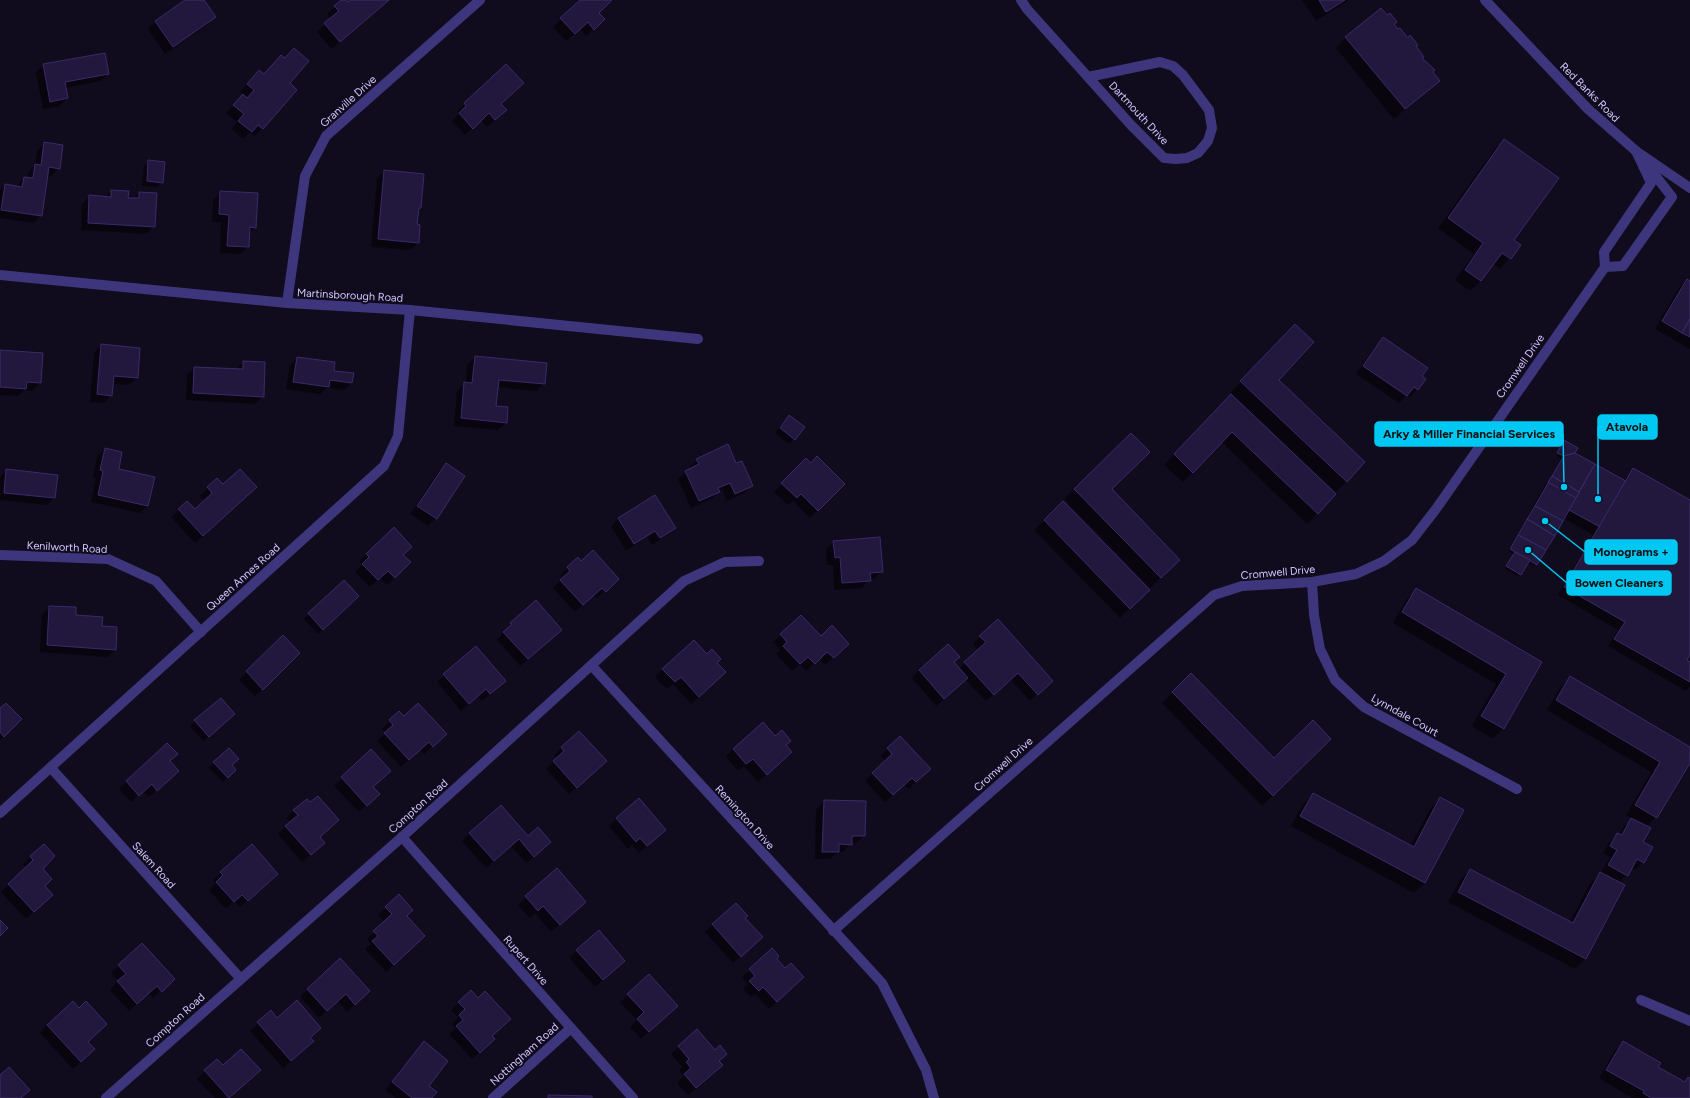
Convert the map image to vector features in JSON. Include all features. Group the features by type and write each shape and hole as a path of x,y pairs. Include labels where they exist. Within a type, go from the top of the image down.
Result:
{"street":[{"name":"Granville Drive","path":"287,303 305,176 326,136 480,0"},
{"name":"Dartmouth Drive","path":"1021,0 1027,9 1131,125 1164,158 1187,158 1198,153 1208,141 1212,128 1209,110 1183,74 1173,66 1160,62 1088,77"},
{"name":"Red Banks Road","path":"1485,0 1588,109 1636,151 1690,188"},
{"path":"1605,267 1623,266 1672,197 1636,151"},
{"name":"Cromwell Drive","path":"833,931 1214,595 1242,586 1312,582 1356,574 1384,561 1412,540 1436,509 1605,267 1604,252 1651,183 1636,151"},
{"name":"Martinsborough Road","path":"0,275 287,303 410,310 698,339"},
{"name":"Queen Annes Road","path":"0,813 384,466 398,436 410,310"},
{"name":"Kenilworth Road","path":"0,555 108,559 156,580 201,632"},
{"name":"Compton Road","path":"106,1098 240,978 402,837 684,581 725,562 759,561"},
{"name":"Lynndale Court","path":"1312,582 1314,615 1320,649 1335,680 1364,708 1517,789"},
{"name":"Remington Drive","path":"592,666 882,983 926,1070 934,1098"},
{"name":"Salem Road","path":"51,768 240,978"},
{"name":"Rupert Drive","path":"402,837 633,1098"},
{"path":"1641,1000 1690,1021"},
{"name":"Nottingham Road","path":"493,1098 571,1028"}],"building":[{"path":"185,0 204,0 216,17 173,47 155,21"},
{"path":"341,0 347,0 348,2 351,0 389,0 340,42 324,23 339,11 334,6"},
{"path":"580,0 612,0 599,13 605,19 594,30 588,22 575,34 560,18"},
{"path":"1319,0 1345,0 1326,12"},
{"path":"1381,8 1387,15 1390,13 1397,22 1394,24 1398,29 1400,28 1408,38 1410,35 1418,45 1416,46 1424,57 1422,58 1435,70 1433,72 1440,81 1405,109 1345,37"},
{"path":"294,48 309,61 290,83 297,90 263,129 258,125 252,132 238,121 244,114 233,105 243,94 247,98 254,90 247,84 259,70 264,74 281,55 285,58"},
{"path":"105,53 109,74 65,82 68,98 50,102 43,64"},
{"path":"506,64 524,83 501,104 507,110 495,120 489,113 473,129 459,113 466,106 464,103"},
{"path":"1504,139 1559,178 1514,240 1521,245 1511,259 1502,253 1481,281 1465,270 1483,243 1448,218"},
{"path":"44,142 63,145 60,169 49,167 42,216 1,210 5,184 22,187 24,177 33,178 35,164 41,165"},
{"path":"148,160 165,162 163,183 147,181"},
{"path":"384,170 424,174 421,208 419,208 417,224 420,225 419,243 378,239"},
{"path":"111,190 129,191 128,198 139,198 139,192 157,193 155,227 88,223 89,195 111,197"},
{"path":"220,191 258,193 256,228 250,227 249,247 227,246 229,215 219,214"},
{"path":"1687,279 1690,281 1690,319 1682,333 1662,321"},
{"path":"1690,319 1690,337 1682,333"},
{"path":"1295,324 1314,342 1279,380 1365,462 1347,482 1240,381"},
{"path":"1383,337 1428,368 1422,376 1426,379 1418,390 1414,387 1407,396 1363,366"},
{"path":"101,344 140,348 138,378 114,376 112,396 97,394"},
{"path":"0,350 43,353 41,383 27,382 26,389 0,387"},
{"path":"475,356 547,363 545,384 499,380 496,406 508,407 507,423 461,418 464,382 472,383"},
{"path":"297,357 335,362 334,371 354,373 352,383 330,380 329,387 293,382"},
{"path":"243,361 265,362 264,397 193,393 194,367 243,369"},
{"path":"1231,394 1336,494 1318,514 1232,432 1193,473 1174,454"},
{"path":"789,415 805,427 795,440 780,428"},
{"path":"1131,433 1150,452 1112,489 1180,560 1161,578 1074,489"},
{"path":"1564,440 1578,448 1575,453 1564,456 1557,453"},
{"path":"728,444 736,463 742,461 753,486 735,494 730,483 718,488 720,492 699,501 685,471 699,464 696,459"},
{"path":"105,448 122,452 119,469 155,477 148,506 98,495 103,471 100,470"},
{"path":"1575,453 1595,464 1579,492 1552,476 1564,456"},
{"path":"817,456 845,484 818,511 801,494 797,498 781,483 806,458 811,463"},
{"path":"446,463 465,476 437,519 417,506"},
{"path":"1595,464 1626,481 1600,527 1569,510"},
{"path":"1633,468 1690,500 1690,654 1687,660 1690,662 1690,682 1614,639 1625,622 1564,587"},
{"path":"6,469 58,475 55,498 4,493"},
{"path":"240,469 257,487 203,536 178,509 187,501 195,509 212,493 207,487 217,478 223,484"},
{"path":"1552,476 1579,492 1563,521 1535,506"},
{"path":"1552,476 1579,492 1576,498 1548,482"},
{"path":"655,495 676,528 660,538 655,531 634,544 618,518"},
{"path":"1063,501 1150,590 1130,609 1044,520"},
{"path":"1535,506 1563,521 1555,536 1527,519"},
{"path":"1527,519 1555,536 1546,550 1518,535"},
{"path":"394,527 412,547 403,555 411,562 395,578 388,571 378,580 362,564 369,557 366,554"},
{"path":"1518,535 1546,550 1537,565 1510,549"},
{"path":"880,537 883,572 870,573 871,581 842,583 840,557 835,558 833,541"},
{"path":"593,550 619,579 606,592 602,588 583,605 560,580 570,571 567,567 578,557 581,561"},
{"path":"1515,552 1530,560 1521,575 1506,566"},
{"path":"344,580 359,596 323,630 308,613"},
{"path":"1416,588 1542,662 1504,729 1481,716 1506,674 1402,612"},
{"path":"536,600 562,630 528,659 503,632 512,624 510,623"},
{"path":"49,606 76,607 76,615 103,617 102,626 117,627 116,650 47,645"},
{"path":"801,615 821,636 832,625 849,644 834,658 827,652 815,664 808,657 800,664 783,646 787,642 780,634"},
{"path":"998,619 1053,681 1038,695 1018,673 994,695 964,662 986,642 979,636"},
{"path":"283,635 300,653 263,690 246,671"},
{"path":"694,640 707,654 712,649 721,659 717,663 726,672 699,697 681,677 675,682 662,669"},
{"path":"948,644 960,657 954,662 968,678 944,699 919,670"},
{"path":"476,646 506,681 490,694 486,689 469,704 443,674"},
{"path":"1191,673 1274,758 1313,720 1331,739 1273,796 1172,692"},
{"path":"1570,676 1690,747 1690,763 1657,818 1635,805 1660,762 1556,700"},
{"path":"221,698 235,714 209,737 194,720"},
{"path":"6,703 22,719 4,737 0,732 0,708"},
{"path":"418,703 447,734 433,747 429,742 409,760 384,733 393,725 389,720 399,711 404,716"},
{"path":"763,722 775,736 782,730 791,741 786,745 792,752 767,775 753,759 746,764 733,749"},
{"path":"579,731 607,761 577,788 553,761 564,751 561,747"},
{"path":"900,736 931,769 916,782 912,778 893,795 872,773 892,754 887,748"},
{"path":"167,743 178,754 170,761 179,771 157,791 152,784 139,796 126,781"},
{"path":"229,748 239,759 232,765 236,770 228,778 213,762"},
{"path":"371,749 391,771 373,787 380,794 367,806 341,777"},
{"path":"1313,793 1414,847 1440,797 1464,810 1425,883 1300,816"},
{"path":"318,796 339,820 320,837 325,843 311,855 285,826 298,815 293,810 307,799 310,802"},
{"path":"639,798 666,830 647,846 640,838 636,842 616,818"},
{"path":"824,800 866,801 865,836 852,836 852,845 839,844 839,852 822,852"},
{"path":"501,805 528,836 538,827 551,842 534,857 519,839 494,861 469,833"},
{"path":"1631,818 1651,828 1643,842 1653,847 1644,863 1637,859 1628,876 1608,865 1617,850 1610,846 1617,833 1622,835"},
{"path":"44,844 55,856 43,869 52,879 45,886 53,895 34,912 8,884 33,860 30,856"},
{"path":"252,844 278,874 248,901 242,895 234,902 216,882 223,875 220,872"},
{"path":"557,868 586,902 560,925 543,906 538,911 525,896"},
{"path":"1470,869 1573,923 1600,872 1625,885 1586,959 1458,892"},
{"path":"399,894 413,910 407,916 425,936 394,965 372,941 378,936 373,931 392,914 385,907"},
{"path":"736,903 748,916 745,918 763,937 741,957 712,924"},
{"path":"0,920 8,928 0,936"},
{"path":"599,930 625,961 603,980 576,950"},
{"path":"142,943 175,979 162,992 157,986 137,1004 117,981 126,974 118,965"},
{"path":"772,948 779,956 777,959 785,968 791,963 804,977 777,1002 763,987 759,991 749,981 755,976 749,969"},
{"path":"340,958 370,991 355,1005 346,994 327,1011 307,989"},
{"path":"649,974 678,1006 649,1032 637,1019 644,1012 627,994"},
{"path":"471,990 478,998 485,991 511,1019 492,1036 495,1039 480,1053 456,1026 463,1020 459,1015 465,1009 458,1002"},
{"path":"297,1000 321,1028 310,1038 314,1041 291,1061 257,1022 271,1010 277,1018"},
{"path":"73,1001 79,1008 86,1001 107,1024 88,1042 95,1049 81,1062 47,1025"},
{"path":"697,1029 715,1050 720,1045 727,1054 719,1061 723,1065 696,1088 684,1074 691,1068 686,1062 689,1059 678,1046"},
{"path":"424,1041 448,1061 429,1086 437,1092 432,1098 412,1098 392,1082"},
{"path":"1623,1041 1661,1063 1658,1067 1685,1082 1688,1077 1690,1078 1690,1098 1651,1098 1643,1093 1644,1091 1606,1070"},
{"path":"241,1049 261,1070 229,1098 204,1070 217,1059 223,1065"},
{"path":"9,1067 30,1090 21,1098 0,1098 0,1075"},
{"path":"548,1095 592,1096 592,1098 548,1098"}],"place":[{"name":"Arky & Miller Financial Services","path":"1564,487"},
{"name":"Atavola","path":"1598,499"},
{"name":"Monograms +","path":"1545,521"},
{"name":"Bowen Cleaners","path":"1528,550"}]}
